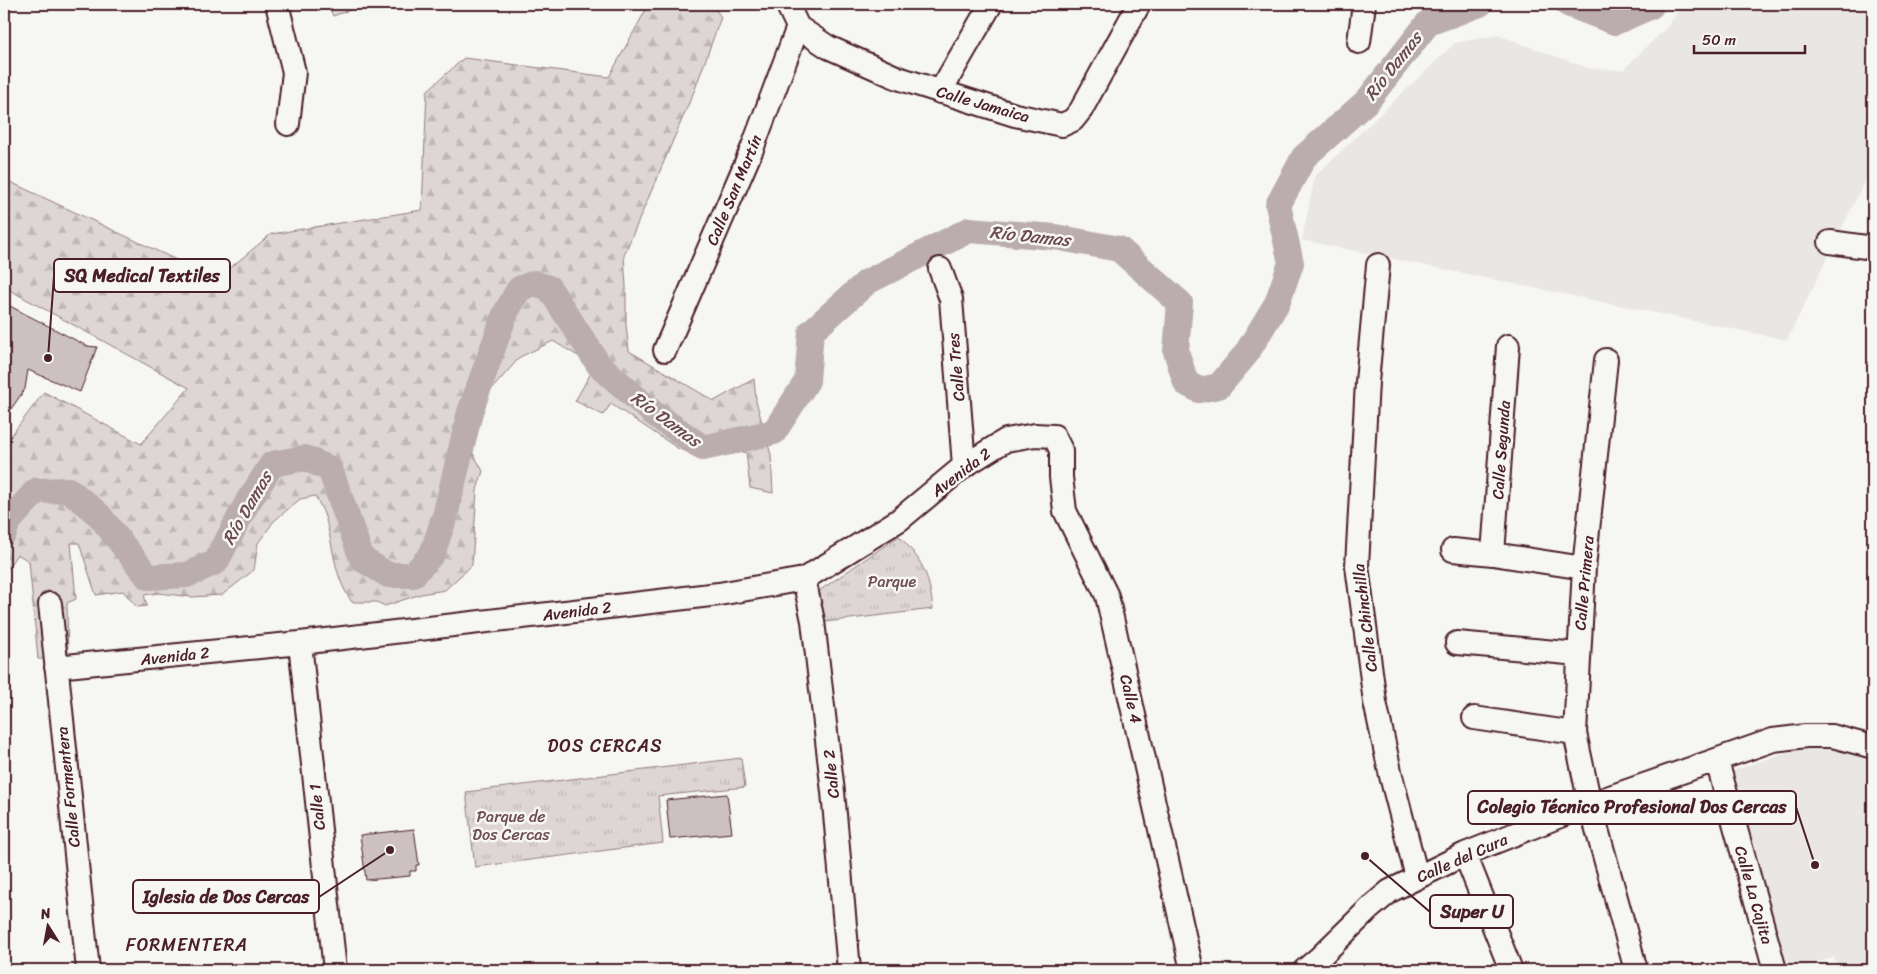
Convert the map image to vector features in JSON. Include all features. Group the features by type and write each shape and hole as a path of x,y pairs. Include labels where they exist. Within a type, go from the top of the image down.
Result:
{"street":[{"path":"277,4 294,72 288,124"},
{"path":"787,4 798,27"},
{"path":"940,92 991,4"},
{"name":"Calle Jamaica","path":"798,27 828,47 898,78 1015,115 1062,125 1073,120 1081,110 1139,4"},
{"path":"1359,42 1364,4"},
{"name":"Calle San Martín","path":"665,350 748,158 798,27"},
{"path":"1830,242 1873,248"},
{"name":"Calle Chinchilla","path":"1378,265 1367,382 1357,566 1375,702 1391,776 1417,877"},
{"name":"Calle Tres","path":"940,269 951,299 964,466"},
{"name":"Calle Segunda","path":"1494,554 1508,346"},
{"name":"Calle Primera","path":"1606,360 1584,568 1575,733 1590,804 1636,970"},
{"name":"Avenida 2","path":"56,667 300,643 719,594 804,579 899,520 964,466 1006,440 1035,435 1054,436"},
{"name":"Calle 4","path":"1054,436 1061,450 1061,476 1065,511 1107,596 1192,970"},
{"path":"1453,550 1494,554 1584,568"},
{"name":"Calle 2","path":"804,579 813,621 832,783 849,970"},
{"name":"Calle Formentera","path":"50,604 88,970"},
{"name":"Calle 1","path":"300,643 335,970"},
{"path":"1458,643 1578,654"},
{"path":"1474,718 1575,733"},
{"name":"Calle del Cura","path":"1315,967 1370,908 1390,891 1466,854 1590,804 1773,740 1806,736 1832,736 1873,747"},
{"name":"Calle La Cajita","path":"1717,761 1775,970"},
{"path":"1466,854 1511,970"}],"shaded area":[{"path":"1683,4 1873,4 1873,164 1787,340 1302,240 1315,176 1455,43 1498,35 1590,69 1623,70 1667,27"},
{"path":"1810,744 1873,758 1873,970 1839,970 1834,957 1796,970 1789,970 1727,773"}],"green space":[{"path":"328,4 360,4 361,6 333,16"},
{"path":"649,4 712,4 721,17 695,89 624,255 626,325 629,351 714,401 754,379 756,401 771,455 773,493 750,488 746,452 704,458 679,449 611,404 603,415 575,401 591,373 583,359 553,341 520,357 484,398 471,450 483,471 477,490 472,565 445,590 421,594 385,606 377,602 352,602 337,571 325,517 315,496 300,499 274,521 258,543 254,570 222,595 192,597 158,593 144,595 147,606 137,607 123,591 96,595 79,543 71,543 76,599 67,603 68,659 38,659 29,561 17,554 4,574 4,445 44,392 141,444 189,388 4,287 4,179 217,279 271,234 422,210 427,91 464,58 609,77"},
{"name":"Parque","path":"899,536 914,553 924,569 933,609 817,623 813,595"},
{"name":"Parque de Dos Cercas","path":"741,758 745,787 658,796 663,843 475,867 466,792"}],"building":[{"path":"4,303 87,346 97,347 80,392 28,370 25,389 4,419"},
{"path":"727,794 732,833 670,839 666,800"},
{"path":"414,829 419,865 416,865 416,871 410,871 410,876 366,880 360,835"}],"waterway":[{"name":"Río Damas","path":"4,533 8,522 36,491 69,490 99,515 148,577 187,575 216,562 245,507 272,464 305,458 330,469 362,559 388,575 413,575 432,554 445,516 470,412 505,314 519,289 534,283 549,288 599,365 653,413 703,448 774,432 807,381 811,332 867,282 969,230 1055,237 1119,249 1180,303 1176,351 1186,383 1199,390 1219,386 1246,354 1277,303 1291,263 1278,205 1304,157 1367,101 1428,23 1480,4"},
{"name":"Río Damas","path":"1568,4 1615,22 1651,6 1651,4"}],"place":[{"name":"SQ Medical Textiles","path":"48,358"},
{"name":"Iglesia de Dos Cercas","path":"390,850"},
{"name":"Super U","path":"1365,856"},
{"name":"Colegio Técnico Profesional Dos Cercas","path":"1815,865"}],"district":[{"name":"DOS CERCAS","path":"605,746"},
{"name":"FORMENTERA","path":"187,945"}]}
